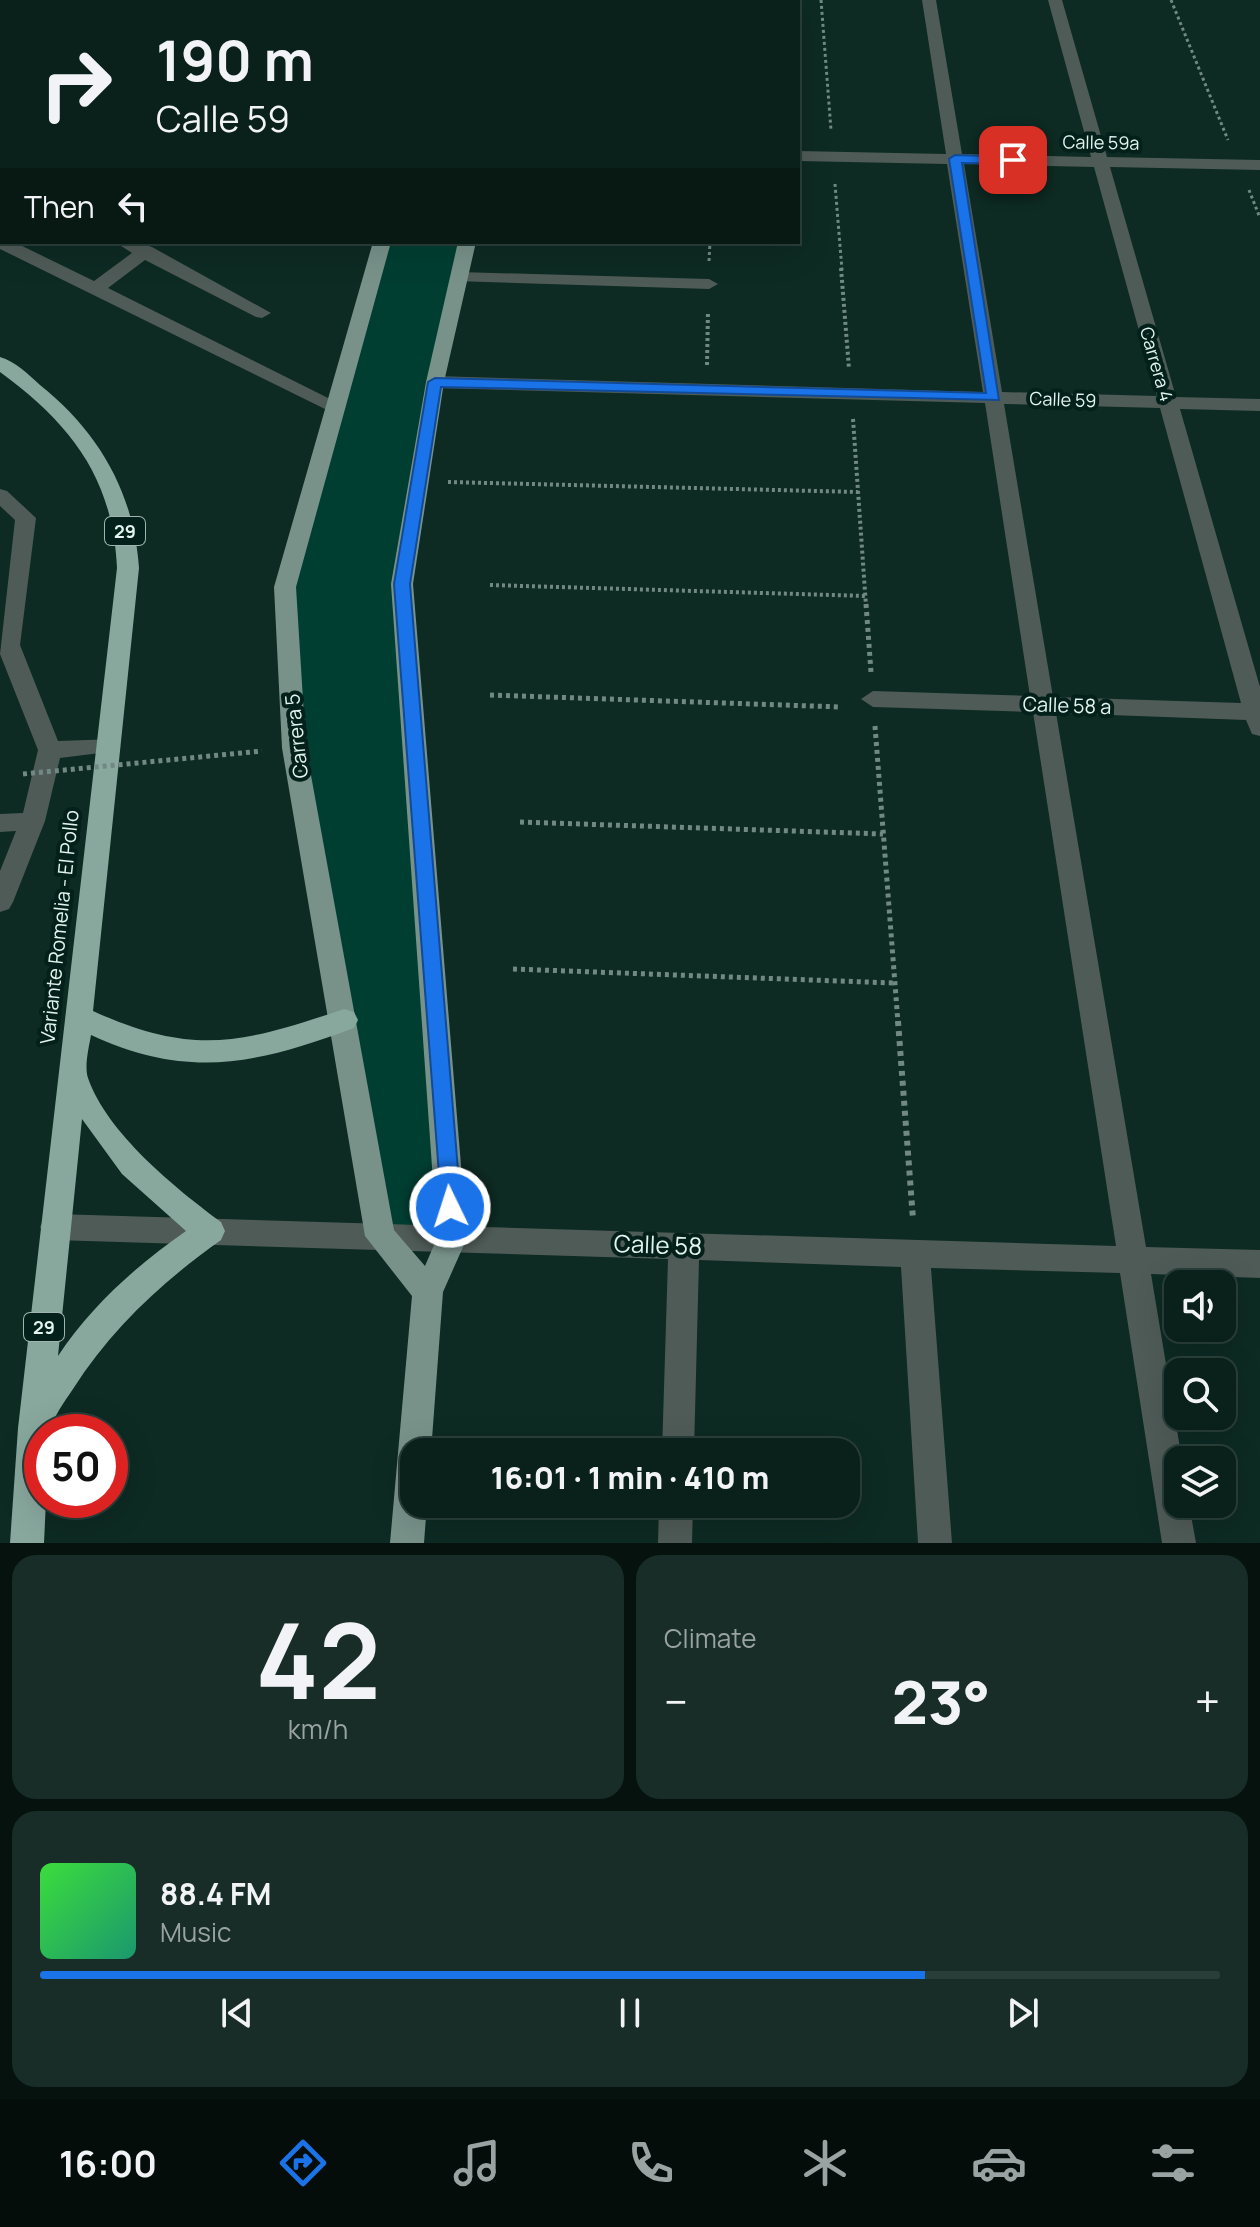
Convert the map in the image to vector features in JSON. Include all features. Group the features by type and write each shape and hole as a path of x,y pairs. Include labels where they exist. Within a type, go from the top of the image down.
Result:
{"highway":[{"name":"Variante Romelia - El Pollo","path":"0,363 63,414 88,444 123,519 128,568 35,1414"},
{"path":"81,1018 125,1040 163,1050 233,1054 290,1042 344,1020"},
{"path":"41,1414 66,1367 107,1313 156,1268 210,1231 165,1199 127,1162 97,1122 74,1079"},
{"name":"Variante Romelia - El Pollo","path":"27,1543 29,1518"}],"main road":[{"name":"Carrera 5","path":"380,1236 294,748 285,587 381,244"},
{"path":"416,1438 428,1292 452,1238 402,584 435,382 467,244"},
{"path":"380,1236 428,1292"},
{"path":"407,1543 409,1518"}],"street":[{"path":"929,0 1179,1543"},
{"name":"Carrera 4","path":"1055,0 1258,717"},
{"name":"Calle 59a","path":"800,156 1260,165"},
{"path":"4,244 336,407"},
{"path":"129,244 262,313"},
{"path":"95,289 146,251"},
{"path":"459,277 709,284"},
{"name":"Calle 59","path":"435,382 1260,405"},
{"path":"0,495 26,518 5,645 50,750 33,821 0,902"},
{"name":"Calle 58 a","path":"873,704 1043,705 1258,717"},
{"path":"50,750 108,745"},
{"path":"0,823 33,821"},
{"name":"Calle 58","path":"55,1227 1260,1264"},
{"path":"678,1438 684,1245"},
{"path":"915,1252 935,1543"},
{"path":"675,1543 676,1518"}],"path":[{"path":"821,0 915,1252"},
{"path":"1171,0 1260,218"},
{"path":"706,390 710,244"},
{"path":"418,482 858,492"},
{"path":"490,585 866,596"},
{"path":"490,695 873,704"},
{"path":"23,774 262,751"},
{"path":"520,822 883,834"},
{"path":"513,969 893,983"}],"green space":[{"path":"381,244 467,244 402,584 452,1238 380,1236 294,748 285,587"}],"route":[{"path":"450,1207 402,584 435,382 994,397 955,159 1013,160"}]}
